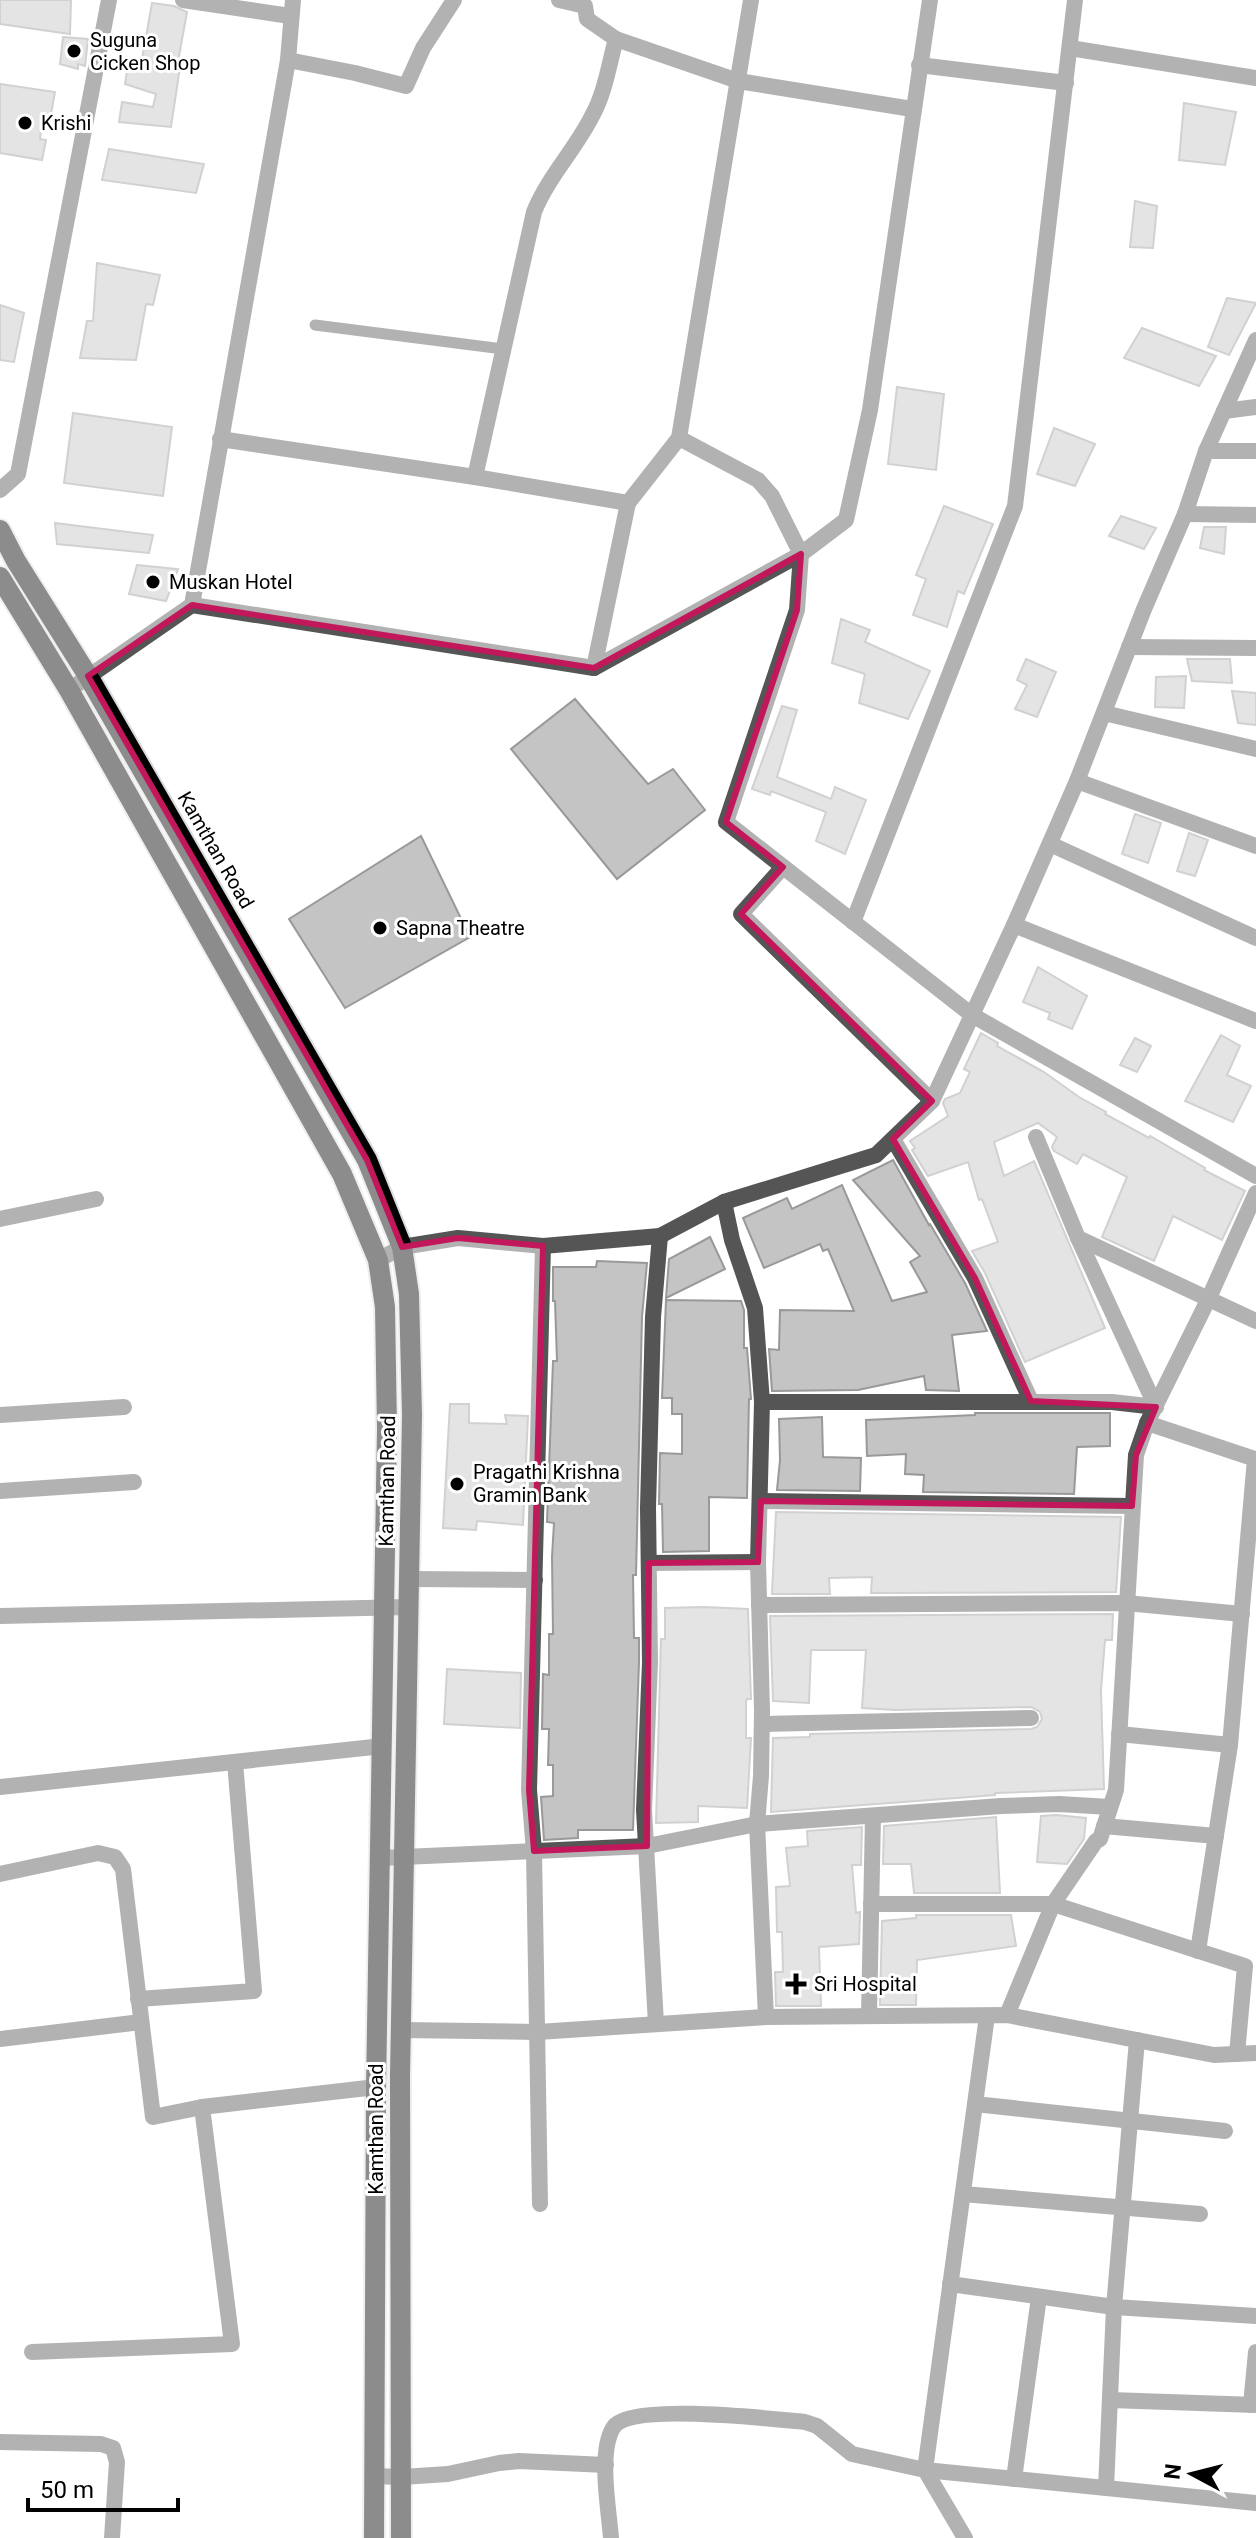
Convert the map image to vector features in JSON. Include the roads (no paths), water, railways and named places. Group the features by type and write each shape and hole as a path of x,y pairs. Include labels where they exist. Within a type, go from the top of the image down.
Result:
{"main road":[{"name":"Kamthan Road","path":"0,530 88,676 367,1160 402,1247 409,1294 412,1415 402,2030 401,2538"},
{"name":"Kamthan Road","path":"0,577 69,690 342,1174 378,1260 385,1307 386,1368 376,2087 374,2538"},
{"path":"115,772 136,759"},
{"path":"253,1015 275,1001"}],"street":[{"path":"0,490 18,474 109,0"},
{"path":"183,0 291,8 288,60 192,605"},
{"path":"288,60 406,86 423,48 454,0"},
{"path":"559,0 586,3 587,19 616,39 738,81 912,109"},
{"path":"594,668 628,503 679,438 751,0"},
{"path":"69,690 192,605 594,668 801,554 846,520 870,410 930,0"},
{"path":"853,922 1015,506 1075,0"},
{"path":"475,477 534,212 542,192 599,104 616,39"},
{"path":"1070,48 1256,78"},
{"path":"919,65 1066,83"},
{"path":"378,1260 402,1247 458,1238 543,1246 660,1236 724,1202 876,1155 932,1101 1077,781 1185,514 1206,451 1256,340"},
{"path":"1224,411 1256,407"},
{"path":"679,438 758,480 772,496 801,554 797,610 726,822 972,1015 1256,1176"},
{"path":"220,439 628,503"},
{"path":"1206,451 1256,451"},
{"path":"1185,514 1256,515"},
{"path":"1129,647 1256,648"},
{"path":"1104,713 1256,749"},
{"path":"1077,781 1256,846"},
{"path":"1050,844 1256,938"},
{"path":"783,867 741,914 932,1101"},
{"path":"1014,925 1256,1021"},
{"path":"1036,1137 1078,1238 1156,1407"},
{"path":"893,1139 975,1278 1031,1401"},
{"path":"1007,2015 1053,1904 1100,1839 1116,1790 1136,1455 1147,1423 1208,1300 1256,1193"},
{"path":"0,1219 96,1199"},
{"path":"724,1202 732,1240 755,1308 762,1402 758,1562 762,1724 757,1824 766,2017"},
{"path":"656,2024 644,1810 650,1662 648,1508 653,1317 660,1236"},
{"path":"1078,1238 1256,1321"},
{"path":"540,2204 534,1851 529,1790 543,1246"},
{"path":"762,1402 1112,1402 1156,1407"},
{"path":"0,1415 124,1407"},
{"path":"1147,1423 1255,1459 1230,1745 1198,1951"},
{"path":"0,1491 134,1482"},
{"path":"761,1501 1132,1506"},
{"path":"649,1563 758,1562"},
{"path":"410,1579 535,1580"},
{"path":"759,1605 1126,1603 1242,1614"},
{"path":"0,1613 409,1607"},
{"path":"762,1724 1031,1718"},
{"path":"1119,1734 1230,1745"},
{"path":"0,1787 383,1746"},
{"path":"138,1999 254,1991 235,1762"},
{"path":"381,1858 647,1846 757,1824 1059,1804 1110,1807"},
{"path":"869,2016 873,1816"},
{"path":"1104,1826 1216,1836"},
{"path":"0,1874 98,1853 115,1857 123,1869 153,2117 202,2107 376,2087"},
{"path":"871,1904 1053,1904 1245,1966 1237,2054"},
{"path":"402,2030 538,2032 766,2017 1007,2015 1214,2055 1256,2053"},
{"path":"965,2538 925,2470 987,2016"},
{"path":"0,2039 141,2022"},
{"path":"1106,2488 1114,2307 1137,2040"},
{"path":"975,2104 1225,2131"},
{"path":"32,2352 232,2344 202,2107"},
{"path":"963,2194 1200,2214"},
{"path":"950,2284 1114,2307 1256,2316"},
{"path":"1014,2479 1039,2297"},
{"path":"1110,2400 1254,2405 1256,2352"},
{"path":"611,2538 606,2465 613,2427 622,2419 693,2413 805,2422 817,2426 852,2454 925,2470 1256,2503"},
{"path":"0,2442 101,2444 113,2448 117,2462 112,2538"},
{"path":"373,2476 448,2474 499,2463 606,2465"}],"lane":[{"path":"315,325 503,349"}],"place":[{"name":"Suguna Cicken Shop","path":"74,51"},
{"name":"Krishi","path":"25,123"},
{"name":"Muskan Hotel","path":"153,582"},
{"name":"Sapna Theatre","path":"380,928"},
{"name":"Pragathi Krishna Gramin Bank","path":"457,1484"},
{"name":"Sri Hospital","path":"796,1984"}]}
